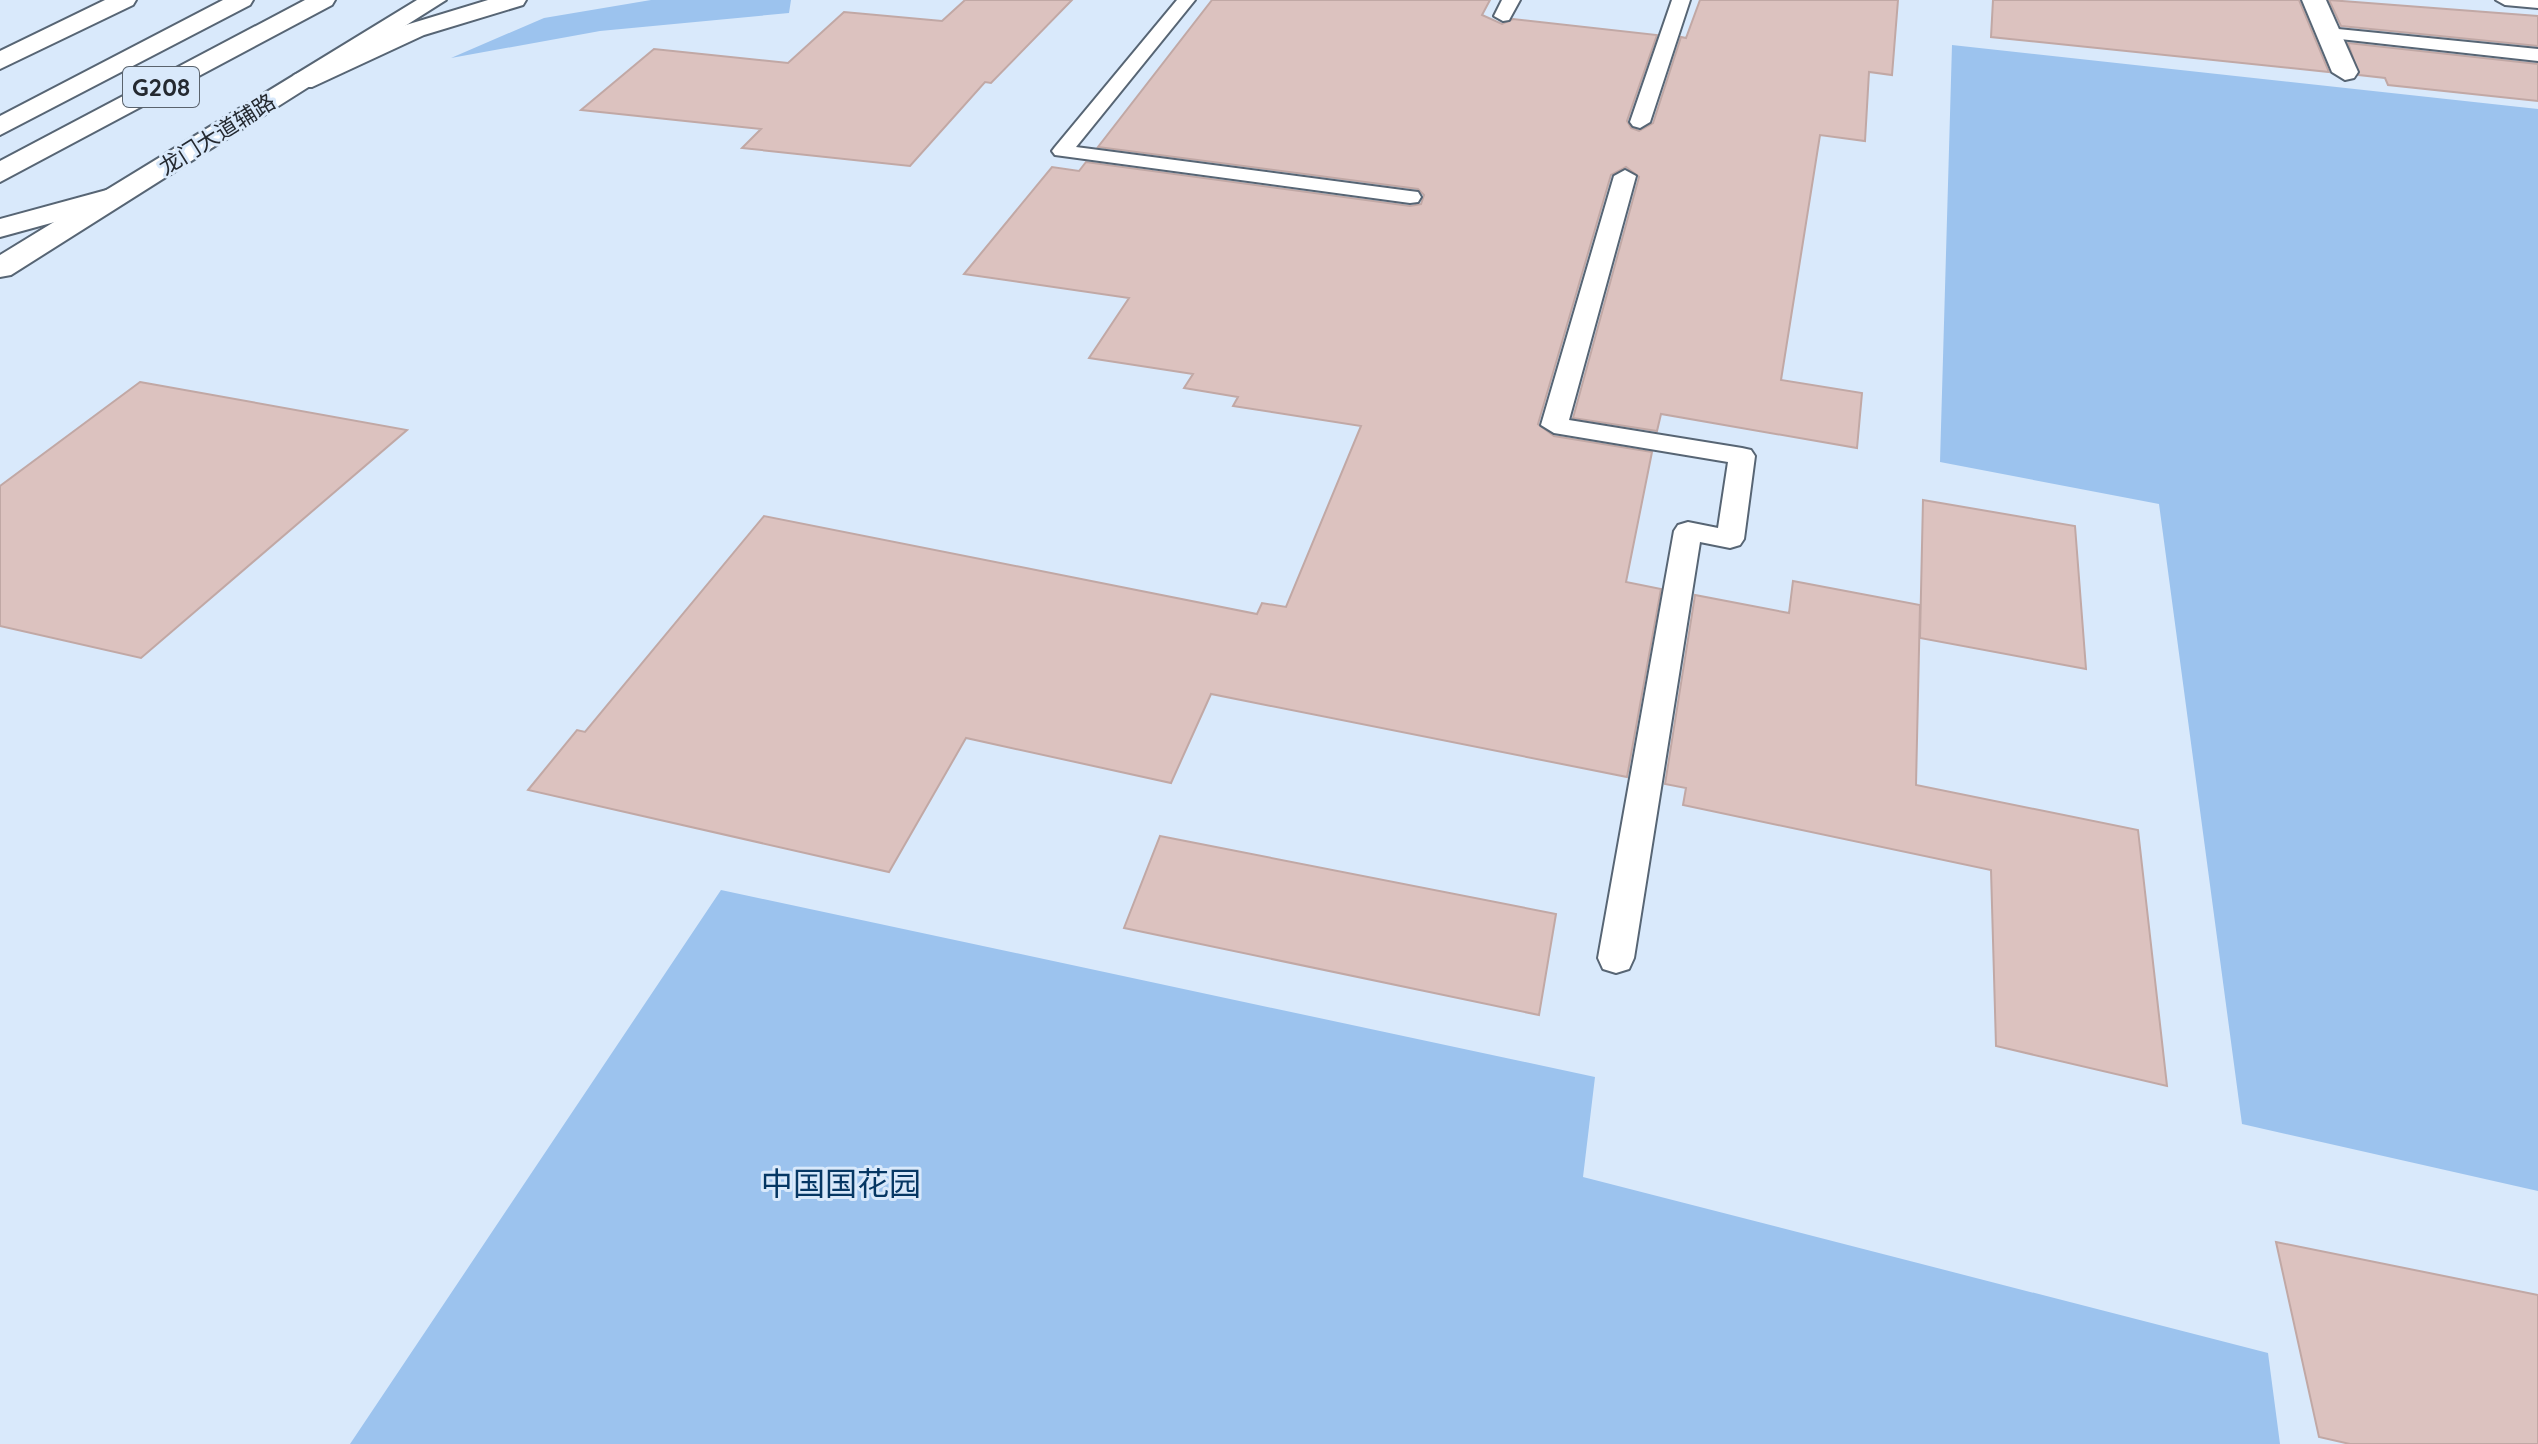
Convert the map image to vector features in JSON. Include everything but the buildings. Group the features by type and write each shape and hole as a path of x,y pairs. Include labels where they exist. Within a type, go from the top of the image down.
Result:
{"main road":[{"name":"G208","path":"0,127 241,0"},
{"name":"G208","path":"0,173 323,0"},
{"name":"龙门大道辅路","path":"0,268 434,0"},
{"path":"303,81 415,30 514,0"},
{"path":"2314,0 2345,72"},
{"path":"0,61 118,1"},
{"path":"0,228 114,197"}],"lane":[{"path":"1186,0 1062,151 1410,197"},
{"path":"1640,122 1681,0"},
{"path":"2505,0 2538,3"},
{"path":"2328,33 2538,55"},
{"path":"1616,958 1688,531 1730,539 1742,456 1554,425 1625,176"}],"green space":[{"path":"651,0 791,0 789,13 600,31 451,58 544,18"},
{"path":"1952,45 2538,109 2538,1191 2242,1124 2159,504 1940,462"},
{"name":"中国国花园","path":"721,890 1595,1077 1583,1177 2268,1353 2280,1444 350,1444"}]}
